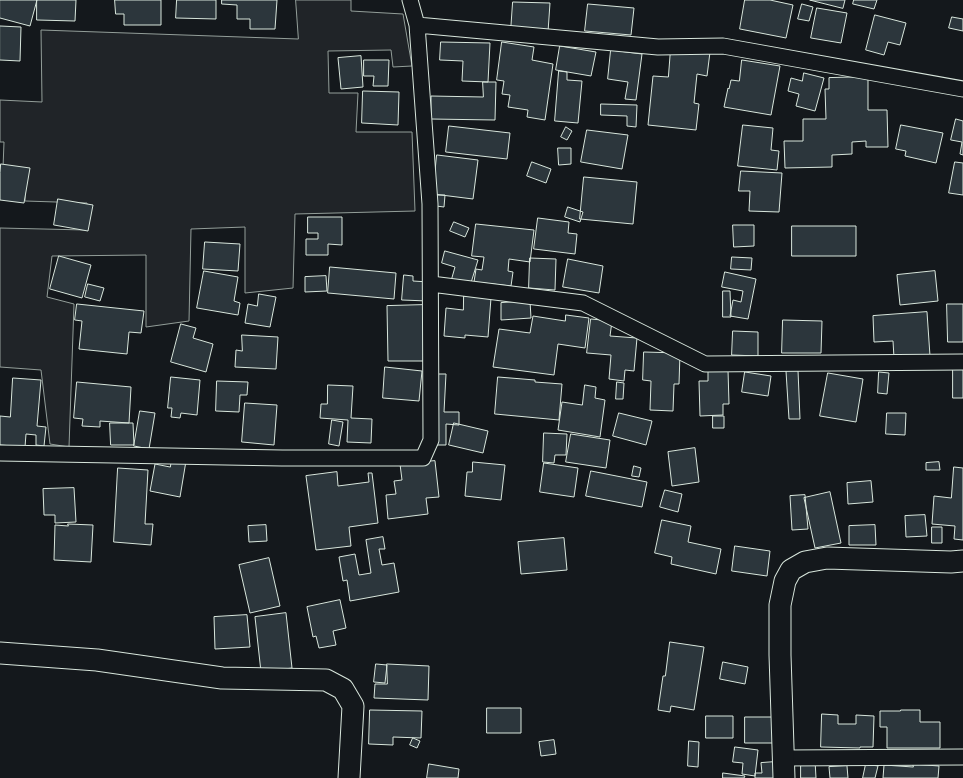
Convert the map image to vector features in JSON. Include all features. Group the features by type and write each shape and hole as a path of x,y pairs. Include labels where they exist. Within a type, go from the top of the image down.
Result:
{"street":[{"path":"0,453 282,458 423,458 431,440 430,204 417,25 410,0"},
{"path":"417,25 658,47 723,46 963,89"},
{"path":"431,284 584,303 705,364 963,362"},
{"path":"963,561 951,562 827,558 805,562 791,570 785,581 780,605 783,768 963,757"},
{"path":"0,653 97,660 222,678 326,680 343,690 353,706 349,778"}],"shaded area":[{"path":"296,0 351,0 351,11 403,14 412,66 393,67 391,50 328,51 329,93 358,93 356,132 412,132 415,211 295,214 293,288 245,293 245,227 191,229 189,321 146,327 146,255 52,256 47,297 74,304 69,447 50,444 41,370 0,367 0,228 86,230 87,203 25,201 26,169 3,168 4,142 0,142 0,100 42,102 41,30 298,39"}],"building":[{"path":"0,0 37,0 30,26 0,18"},
{"path":"37,0 76,0 75,21 37,20"},
{"path":"115,0 161,0 161,25 124,25 124,14 116,14"},
{"path":"177,0 216,0 216,19 176,18"},
{"path":"222,0 277,0 275,29 250,29 250,19 237,19 237,5 222,4"},
{"path":"745,0 770,0 793,5 786,38 740,29"},
{"path":"810,0 845,0 843,8"},
{"path":"854,0 877,0 874,9 853,4"},
{"path":"513,2 550,3 548,32 511,31"},
{"path":"588,4 634,8 631,35 585,31"},
{"path":"802,4 813,7 809,21 798,19"},
{"path":"817,8 847,13 841,43 811,38"},
{"path":"875,15 906,23 900,45 888,42 884,55 866,50"},
{"path":"952,17 963,19 963,31 949,28"},
{"path":"0,26 21,27 20,61 0,60"},
{"path":"441,42 490,43 488,82 462,81 463,61 440,60"},
{"path":"502,42 534,47 532,60 553,64 545,120 527,117 528,110 508,107 510,95 502,94 504,81 497,80"},
{"path":"560,46 596,52 591,76 556,70"},
{"path":"671,48 710,52 707,76 697,74 694,103 699,104 696,130 648,125 653,76 668,77"},
{"path":"611,50 642,54 636,100 625,99 628,82 608,79"},
{"path":"361,56 363,87 341,89 338,58"},
{"path":"364,60 389,60 388,86 373,86 374,76 364,76"},
{"path":"742,60 780,66 771,115 724,107 731,80 739,81"},
{"path":"559,71 567,72 567,80 582,81 578,123 555,121"},
{"path":"804,73 824,78 815,111 796,106 799,94 788,91 791,78 802,81"},
{"path":"868,77 868,110 887,110 888,147 866,147 866,141 852,142 852,154 832,155 832,167 785,168 784,141 803,141 803,119 826,119 825,89 829,89 829,78"},
{"path":"483,82 496,82 495,120 431,119 431,96 483,97"},
{"path":"363,91 399,92 398,125 362,123"},
{"path":"601,104 637,105 636,127 627,126 627,116 601,115"},
{"path":"956,119 963,121 963,155 960,154 962,142 951,140"},
{"path":"743,125 773,128 771,150 779,151 777,170 738,166"},
{"path":"901,125 943,133 936,163 905,156 906,151 896,149"},
{"path":"449,126 510,133 507,159 446,152"},
{"path":"566,127 572,131 567,140 561,137"},
{"path":"587,130 628,135 622,169 581,162"},
{"path":"558,148 571,148 571,164 559,165"},
{"path":"437,155 478,160 473,199 433,194"},
{"path":"532,162 551,169 546,183 527,176"},
{"path":"955,162 963,163 963,195 949,193"},
{"path":"1,164 30,168 24,203 0,200"},
{"path":"741,171 782,173 779,212 749,211 750,191 739,191"},
{"path":"584,177 637,182 633,224 580,219"},
{"path":"437,195 445,195 444,207 436,206"},
{"path":"58,199 93,205 88,231 54,225"},
{"path":"568,207 583,212 580,222 565,217"},
{"path":"308,217 342,217 342,245 328,244 328,255 306,255 306,239 318,239 318,233 308,233"},
{"path":"538,218 569,222 568,233 577,234 575,254 534,249"},
{"path":"454,222 469,228 465,237 450,231"},
{"path":"476,224 534,230 530,262 509,259 508,271 513,272 511,286 474,282 476,269 482,270 484,257 472,256"},
{"path":"733,225 754,225 754,246 734,247"},
{"path":"792,226 856,226 856,256 792,256"},
{"path":"205,242 240,244 238,271 203,269"},
{"path":"445,251 478,260 470,286 451,281 455,267 442,263"},
{"path":"59,256 91,265 82,298 50,289"},
{"path":"732,257 752,258 751,270 731,269"},
{"path":"530,258 556,259 555,290 529,288"},
{"path":"568,259 603,266 599,293 563,287"},
{"path":"330,267 396,273 394,299 328,293"},
{"path":"204,271 238,277 234,301 240,303 238,315 197,308"},
{"path":"935,271 938,301 900,305 897,275"},
{"path":"725,272 756,279 748,319 730,316 733,300 741,302 743,291 722,287"},
{"path":"404,275 413,276 413,281 429,282 428,301 402,300"},
{"path":"326,276 327,291 305,292 305,277"},
{"path":"88,284 104,288 100,301 85,297"},
{"path":"723,291 730,291 731,317 723,317"},
{"path":"259,294 276,297 270,327 245,323 248,304 257,306"},
{"path":"464,296 491,298 488,337 465,335 465,338 444,336 446,308 463,310"},
{"path":"530,301 531,318 501,320 501,303"},
{"path":"77,304 144,311 141,333 129,332 127,354 79,349 82,321 75,320"},
{"path":"947,304 963,304 963,342 948,342"},
{"path":"424,305 425,361 388,361 387,306"},
{"path":"927,312 930,356 894,358 893,341 874,342 873,316"},
{"path":"566,315 589,318 585,348 558,344 554,375 493,367 499,329 530,333 533,316 565,321"},
{"path":"591,319 612,321 610,336 637,338 634,371 625,370 624,381 609,379 611,355 587,353"},
{"path":"783,320 822,321 821,353 782,353"},
{"path":"181,324 196,328 193,338 213,344 206,372 171,362"},
{"path":"733,331 758,332 758,356 732,355"},
{"path":"242,335 278,337 276,369 235,367 236,350 242,351"},
{"path":"644,352 680,353 679,384 674,384 673,411 650,410 651,381 643,380"},
{"path":"953,366 963,366 963,398 953,398"},
{"path":"385,367 422,371 419,401 383,398"},
{"path":"728,370 729,404 723,404 723,415 700,416 699,381 708,381 708,371"},
{"path":"798,370 800,419 789,419 786,371"},
{"path":"745,372 771,376 768,396 742,392"},
{"path":"879,372 889,373 887,394 878,393"},
{"path":"828,373 863,379 856,422 820,416"},
{"path":"436,374 446,374 444,412 459,412 459,425 446,424 446,445 435,445"},
{"path":"171,377 200,380 197,415 181,413 180,418 171,417 172,408 168,408"},
{"path":"498,377 562,384 559,420 495,414"},
{"path":"13,378 41,380 37,426 46,427 44,446 36,445 36,435 26,434 25,447 0,445 0,416 10,417"},
{"path":"217,381 248,382 247,395 240,395 239,412 216,411"},
{"path":"77,382 131,387 129,423 100,421 100,427 82,426 83,419 74,418"},
{"path":"617,382 624,383 623,399 616,399"},
{"path":"328,385 353,386 351,418 372,419 371,443 347,442 348,420 320,418 321,404 327,404"},
{"path":"585,385 596,387 595,398 605,400 600,437 558,430 562,402 582,405"},
{"path":"245,403 277,405 274,445 242,442"},
{"path":"140,411 155,413 149,449 134,446"},
{"path":"619,413 652,421 646,445 613,436"},
{"path":"887,413 906,413 905,435 886,434"},
{"path":"713,416 724,416 724,428 713,428"},
{"path":"332,420 343,422 339,446 329,444"},
{"path":"110,423 133,423 134,445 111,445"},
{"path":"454,423 488,431 483,453 449,445"},
{"path":"544,433 567,434 566,455 555,455 554,463 543,462"},
{"path":"571,434 610,440 606,468 566,462"},
{"path":"695,448 699,482 672,486 668,452"},
{"path":"172,458 186,461 180,497 150,491 155,464 170,467"},
{"path":"435,461 439,497 426,498 428,514 388,519 386,495 396,494 394,481 402,480 400,464"},
{"path":"473,462 505,465 501,500 465,496 467,472 472,472"},
{"path":"939,462 940,470 926,470 926,463"},
{"path":"544,463 578,468 574,497 540,492"},
{"path":"634,466 641,468 639,477 632,476"},
{"path":"954,467 963,468 963,540 954,539 955,526 932,524 934,496 951,498"},
{"path":"118,468 148,470 145,524 153,524 151,545 114,542"},
{"path":"591,471 647,482 642,507 586,496"},
{"path":"337,472 338,486 369,482 368,473 372,473 378,523 349,527 351,546 316,550 306,476"},
{"path":"871,481 873,502 848,504 847,483"},
{"path":"74,488 76,522 55,523 55,515 44,515 43,489"},
{"path":"665,490 682,494 678,512 660,507"},
{"path":"830,492 841,543 815,548 804,498"},
{"path":"805,495 808,529 792,530 790,496"},
{"path":"925,515 927,536 906,537 905,516"},
{"path":"662,520 691,526 688,542 721,549 716,574 671,564 672,557 655,553"},
{"path":"68,524 93,525 91,562 54,560 55,525 68,526"},
{"path":"266,525 267,541 249,542 248,526"},
{"path":"875,525 876,545 849,545 849,526"},
{"path":"932,527 942,527 942,543 932,543"},
{"path":"383,537 385,549 379,549 382,565 394,563 399,592 350,601 347,580 343,581 339,557 355,554 359,575 371,573 366,540"},
{"path":"564,538 567,570 521,574 518,542"},
{"path":"735,546 770,551 767,576 732,571"},
{"path":"269,558 280,606 250,613 239,565"},
{"path":"340,600 346,628 333,631 336,645 319,648 316,636 313,637 307,607"},
{"path":"286,613 292,668 261,672 255,617"},
{"path":"247,615 250,647 215,649 214,617"},
{"path":"670,642 704,647 694,710 671,706 670,712 658,710"},
{"path":"723,662 748,667 745,684 720,679"},
{"path":"376,664 387,665 385,683 374,682"},
{"path":"387,664 429,666 428,700 374,698 375,684 387,684"},
{"path":"487,708 521,708 521,733 487,733"},
{"path":"370,710 422,711 421,738 393,737 393,745 369,744"},
{"path":"920,710 920,722 940,722 940,748 887,748 887,727 880,727 880,711"},
{"path":"822,714 838,715 838,724 856,724 856,715 874,716 873,747 821,747"},
{"path":"706,716 733,716 733,738 706,738"},
{"path":"745,717 773,717 773,743 745,743"},
{"path":"413,738 420,741 417,748 410,745"},
{"path":"554,740 556,754 541,756 539,742"},
{"path":"689,741 699,742 698,767 688,766"},
{"path":"735,747 758,750 755,776 742,774 743,763 733,762"},
{"path":"801,760 815,760 816,778 801,778"},
{"path":"775,762 775,778 755,778 755,773 762,773 761,763"},
{"path":"429,764 459,769 458,778 427,778"},
{"path":"866,764 878,766 875,778 863,778"},
{"path":"913,764 939,766 938,778 883,778 884,765 913,767"},
{"path":"847,766 848,778 830,778 829,767"},
{"path":"723,773 745,776 744,778 723,778"}]}
